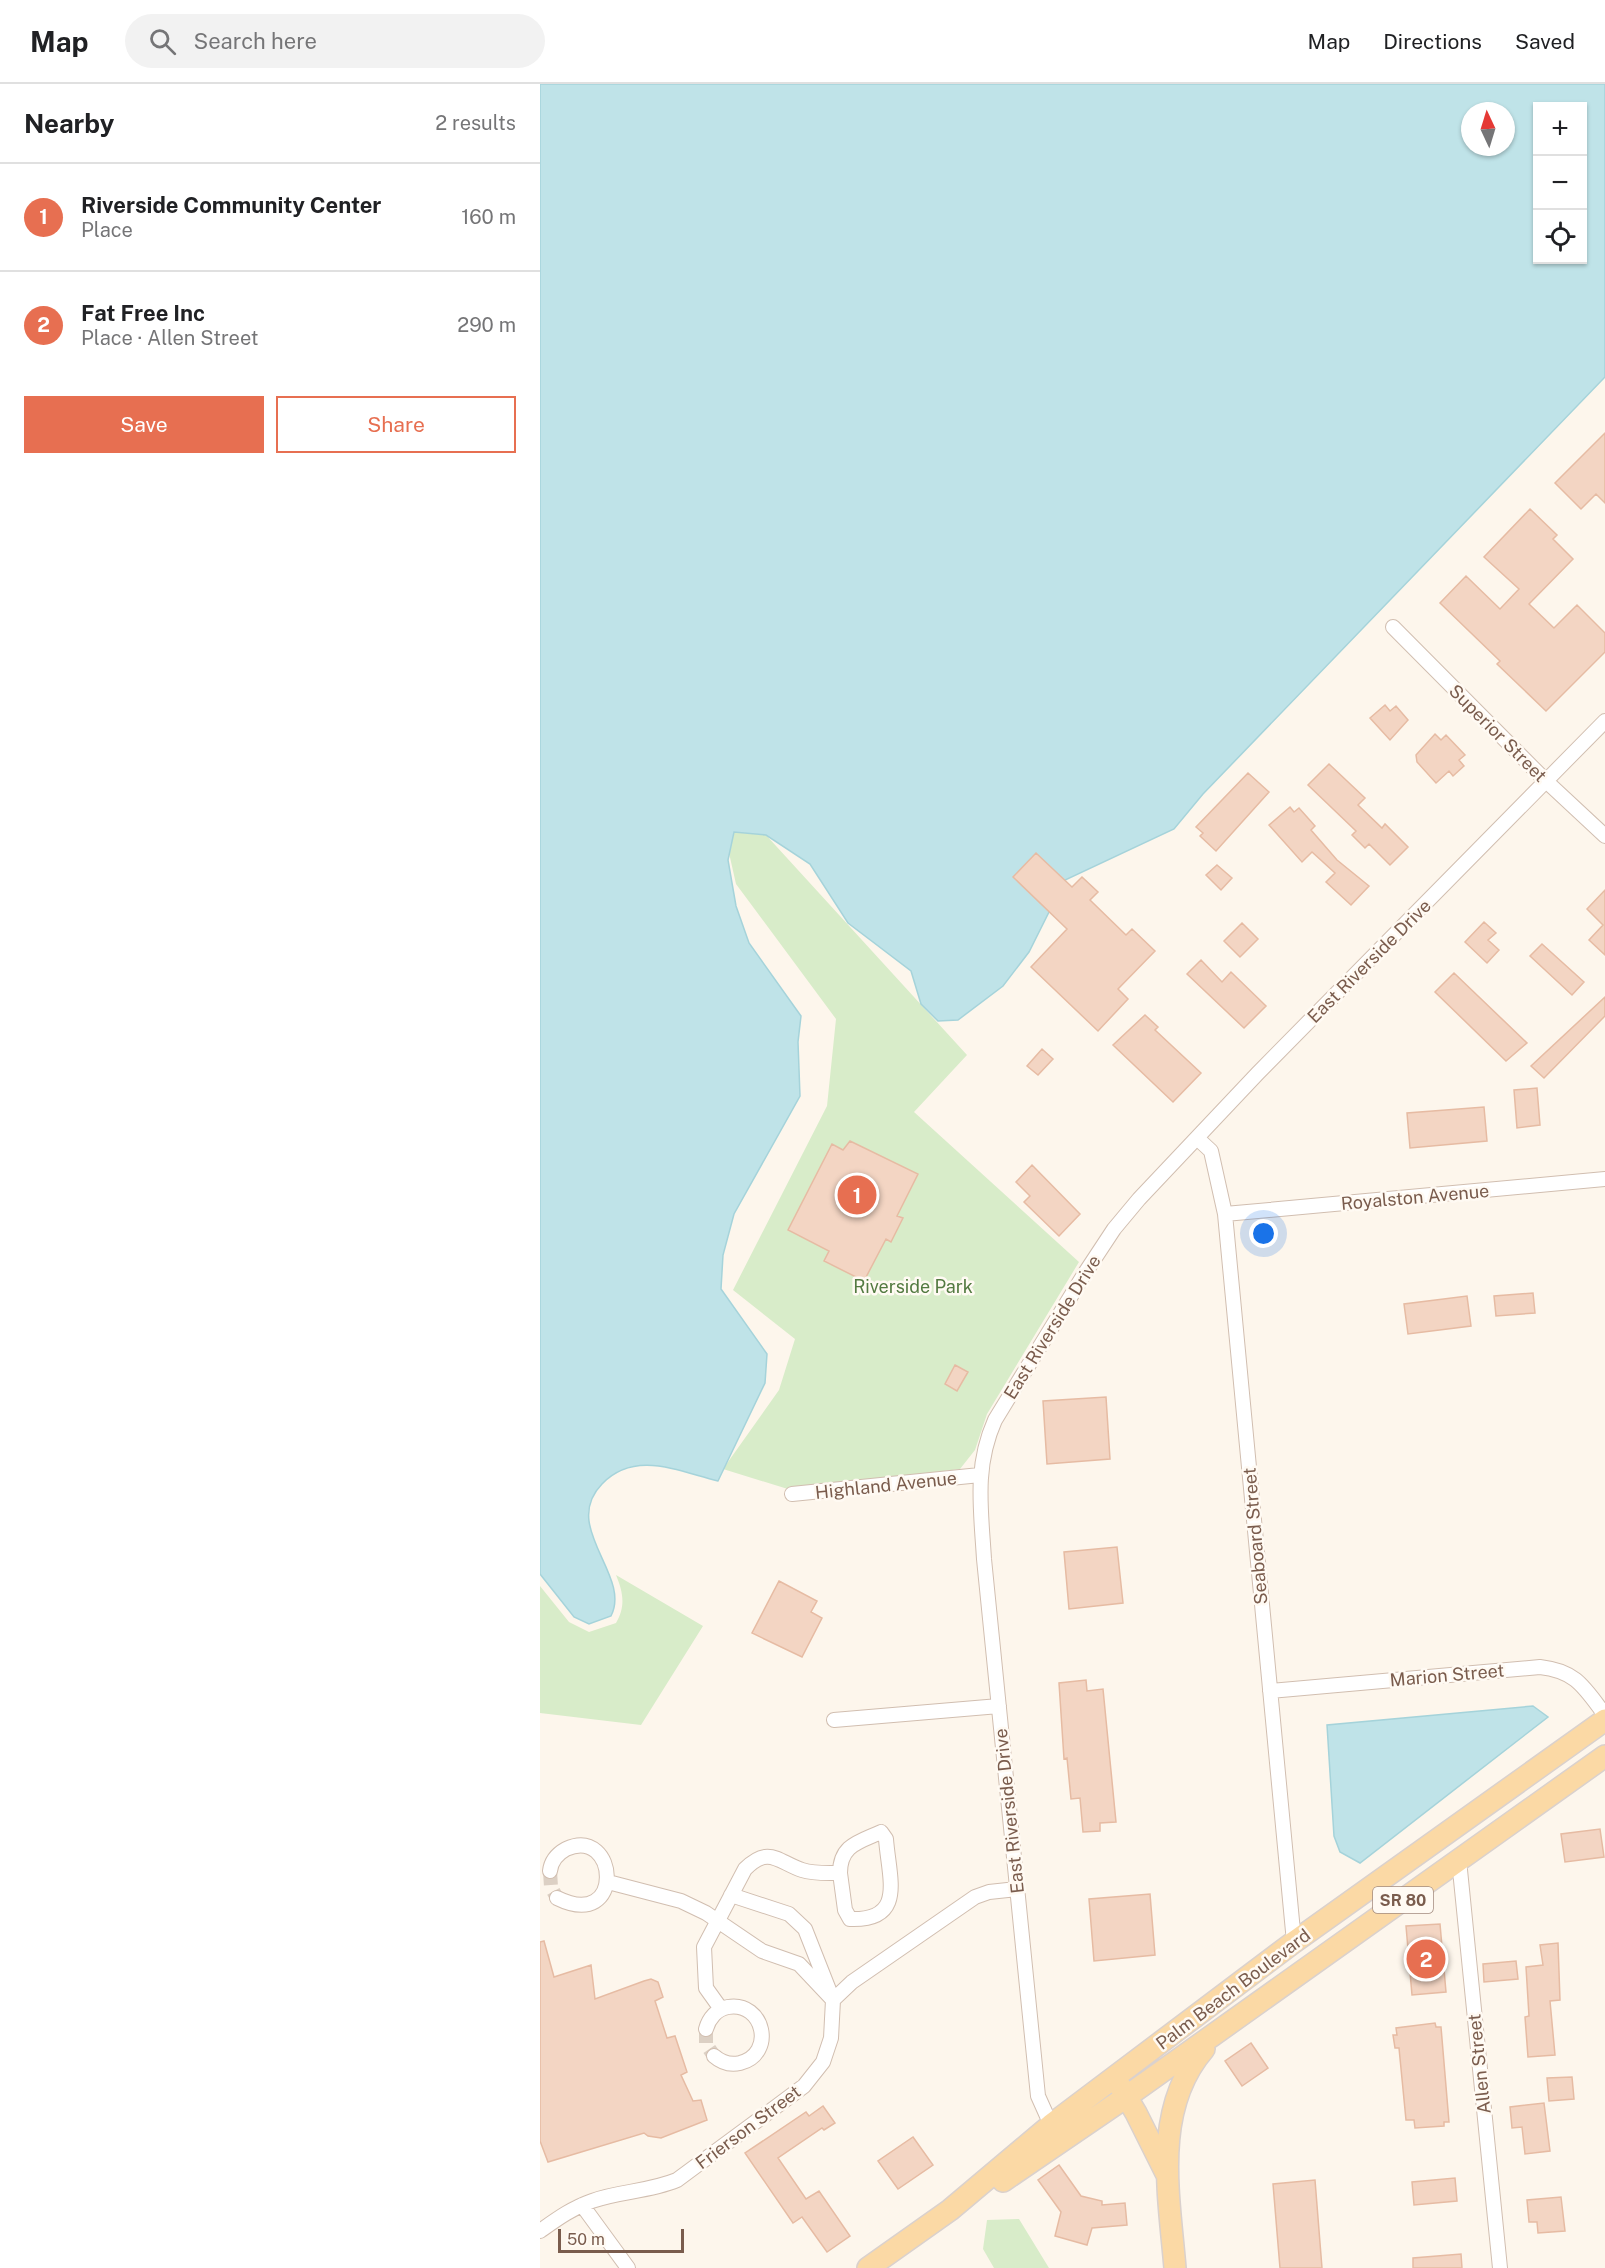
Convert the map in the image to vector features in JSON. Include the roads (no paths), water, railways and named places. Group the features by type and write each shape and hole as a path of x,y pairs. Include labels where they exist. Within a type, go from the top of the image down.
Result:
{"main road":[{"name":"Palm Beach Boulevard","path":"868,2268 957,2204 1051,2125 1294,1942 1605,1720"},
{"name":"Palm Beach Boulevard","path":"1226,2024 1605,1756"},
{"path":"1459,1860 1460,1845 1488,1804"},
{"path":"957,2204 997,2185 1126,2097 1226,2024"},
{"name":"SR 80","path":"1176,2268 1167,2176 1170,2133 1178,2089 1185,2073 1226,2024"},
{"path":"1114,2078 1167,2176"}],"street":[{"name":"Superior Street","path":"1393,627 1546,781 1605,836"},
{"name":"East Riverside Drive","path":"1051,2125 1038,2096 984,1560 980,1475 982,1457 995,1420 1085,1273 1120,1221 1274,1057 1605,721"},
{"name":"Seaboard Street","path":"1197,1138 1211,1151 1225,1214 1294,1942"},
{"name":"Royalston Avenue","path":"1225,1214 1605,1179"},
{"name":"Highland Avenue","path":"792,1494 980,1475"},
{"name":"Marion Street","path":"1270,1691 1540,1667 1560,1669 1580,1683 1605,1714"},
{"path":"834,1720 999,1706"},
{"path":"881,1832 886,1839 890,1897 886,1910 875,1918 850,1920 845,1910 840,1873 840,1859 844,1852 855,1844 881,1832"},
{"path":"550,1871 556,1857 564,1850 583,1847 601,1857 607,1865 608,1882 603,1893 586,1905 575,1905 557,1898"},
{"path":"721,2010 706,1988 703,1969 704,1947 716,1920 746,1869 754,1860 769,1857 785,1860 798,1869 814,1873 840,1873"},
{"name":"Allen Street","path":"1459,1860 1500,2268"},
{"path":"608,1882 681,1901 716,1920 762,1951 799,1964 833,2000"},
{"path":"833,2000 852,1982 975,1897 989,1892 1017,1889"},
{"path":"731,1894 789,1914 805,1929 833,2000"},
{"name":"Frierson Street","path":"540,2231 563,2213 594,2200 654,2190 677,2180 804,2086 823,2062 831,2038 833,2000"},
{"path":"706,2029 713,2015 730,2007 745,2008 759,2022 763,2038 754,2056 746,2061 727,2063 714,2056"},
{"path":"582,2205 628,2268"}],"water":[{"path":"540,84 1605,84 1605,377 1203,794 1174,829 1065,880 1029,952 1003,986 958,1020 938,1021 921,1004 911,971 848,923 810,864 766,835 734,832 728,860 736,906 749,943 801,1016 798,1042 800,1096 734,1214 723,1255 721,1289 767,1354 765,1383 718,1481 672,1469 642,1465 615,1474 602,1484 591,1500 589,1517 592,1534 613,1584 615,1600 611,1616 589,1624 574,1617 540,1574"},
{"path":"1533,1706 1548,1717 1360,1863 1340,1852 1334,1836 1327,1725"}],"tunnel":[{"path":"550,1871 551,1887 557,1898"},
{"path":"706,2029 706,2044 714,2056"}],"place":[{"name":"Riverside Community Center","path":"857,1195"},
{"name":"Fat Free Inc","path":"1426,1959"}],"park label":[{"name":"Riverside Park","path":"913,1286"}]}
